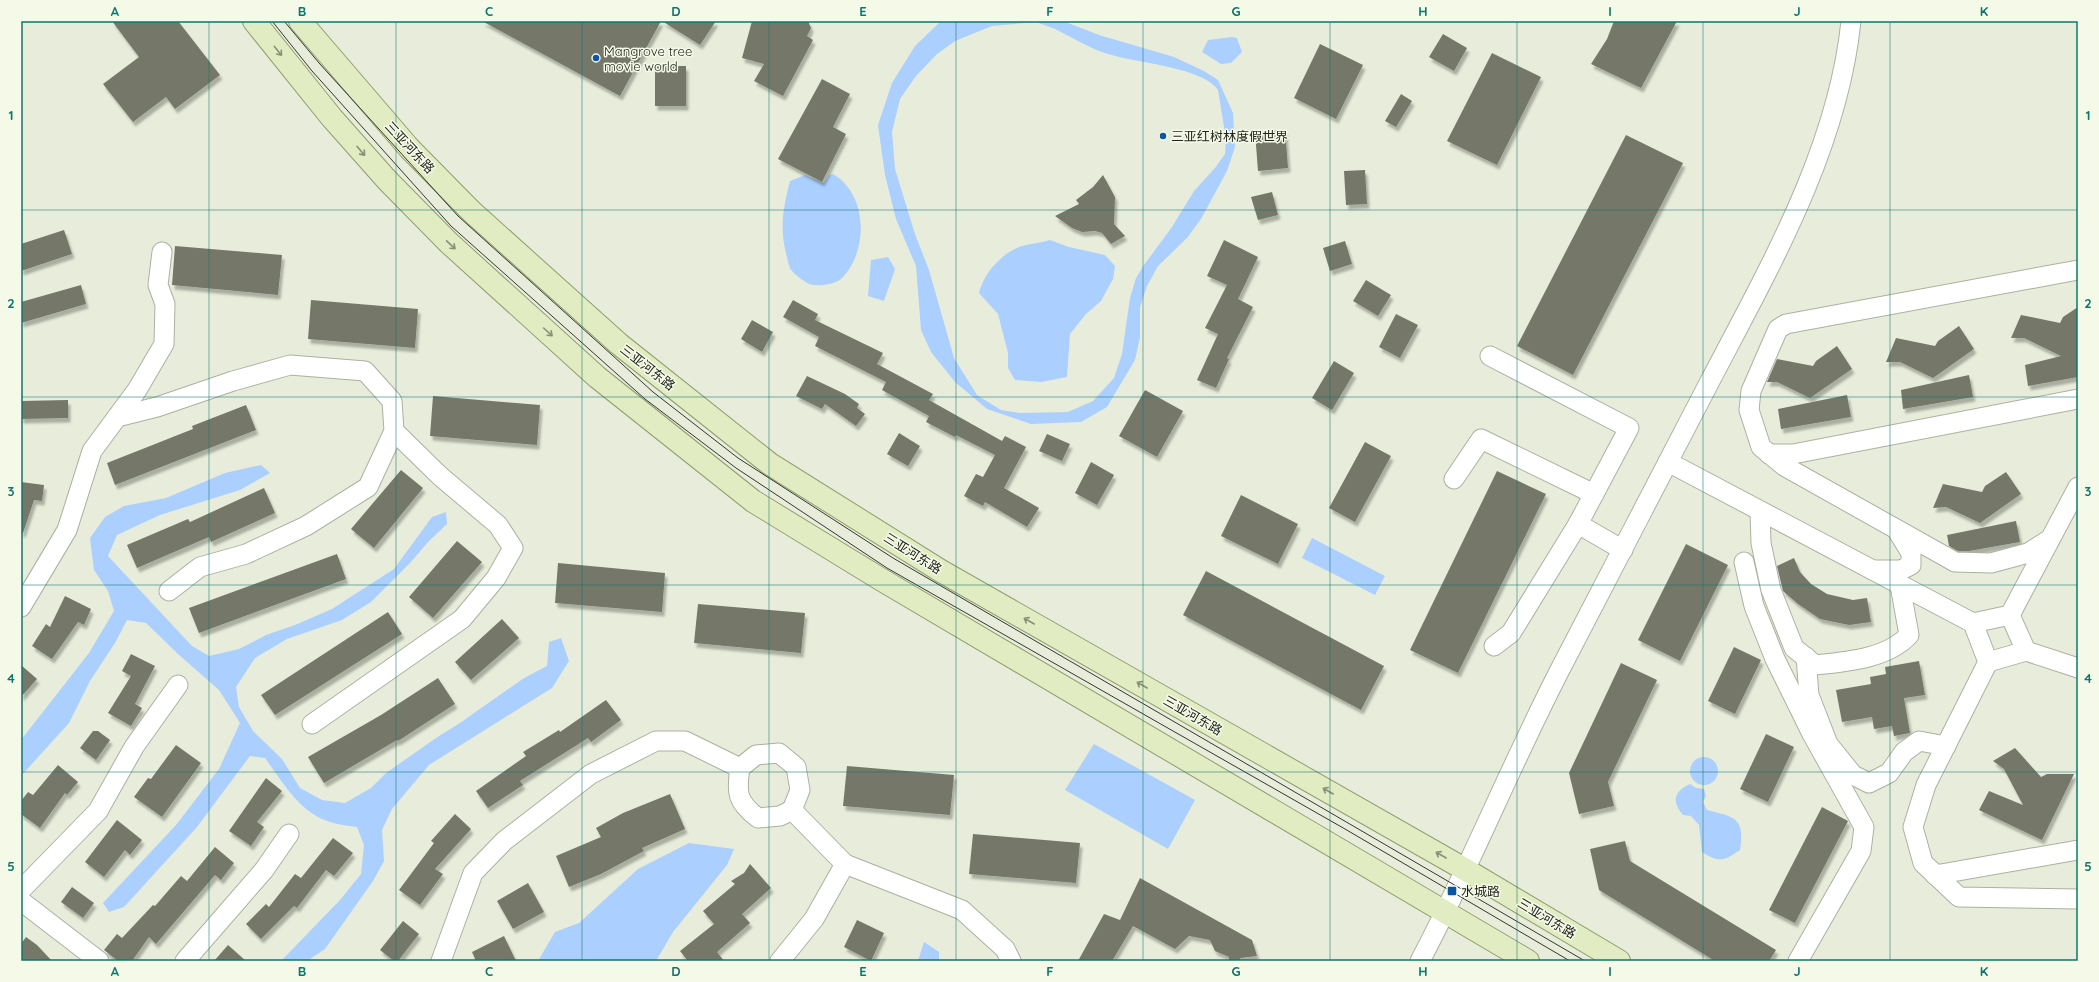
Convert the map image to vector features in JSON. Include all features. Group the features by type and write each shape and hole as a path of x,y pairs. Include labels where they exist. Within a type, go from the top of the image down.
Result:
{"main road":[{"path":"254,21 332,118 377,169 449,243 598,377 753,501 889,584 1446,911 1528,961"},
{"name":"三亚河东路","path":"300,21 409,148 471,211 619,344 770,464 941,571 1466,870 1618,961"}],"street":[{"path":"1420,961 1466,870 1523,744 1760,286 1807,185 1831,121 1848,50 1851,21"},
{"path":"21,607 67,530 92,450 137,390 164,344 165,304 158,285 162,252"},
{"path":"2050,539 2028,553 1991,563 1955,562 1784,466 1761,447 1749,410 1751,391 1778,329 1786,324 2078,270"},
{"path":"1490,356 1629,428 1578,524 1511,633 1494,646"},
{"path":"117,417 157,407 233,381 290,365 364,371 392,401 394,431 368,487 306,526 246,554 200,568 169,592"},
{"path":"1769,454 1793,454 2078,399"},
{"path":"312,724 462,619 496,578 513,548 498,525 440,476 394,431"},
{"path":"1454,479 1480,439 1594,494"},
{"path":"1668,462 1973,624 1988,662"},
{"path":"1973,624 2010,615 2078,487"},
{"path":"1760,511 1762,543 1771,590 1794,648 1815,665 1851,662 1899,645 1909,635 1900,585"},
{"path":"1578,524 1623,550"},
{"path":"1872,570 1901,570 1911,565 1911,552 1896,529"},
{"path":"1744,562 1754,606 1775,659 1812,734 1864,827 1861,851 1798,961"},
{"path":"2010,615 2026,651"},
{"path":"2078,668 2026,651 1988,662 1926,785 1913,827 1923,863 1959,898 2078,899"},
{"path":"1806,657 1809,695 1825,737 1828,744 1853,775 1869,783 1890,773 1904,752 1919,741 1946,746"},
{"path":"21,890 98,811 134,747 178,685"},
{"path":"441,961 473,873 504,841 591,774 656,742 685,741 740,768"},
{"path":"779,754 796,767 800,790 792,810 780,816 758,818 744,808 736,789 740,768 756,755 779,754"},
{"path":"792,810 844,864 962,910 1005,949 1011,961"},
{"path":"185,961 264,870 289,834"},
{"path":"1936,875 2078,850"},
{"path":"780,961 814,919 844,864"},
{"path":"21,901 99,961"}],"water":[{"path":"941,21 1063,21 1099,35 1174,57 1204,71 1218,80 1233,113 1235,147 1227,171 1201,219 1187,238 1158,266 1147,286 1140,307 1140,337 1135,360 1107,407 1081,422 1031,424 987,409 955,382 931,352 921,330 916,266 896,219 885,175 878,125 892,83 915,46","holes":["1036,22 1105,53 1170,67 1199,76 1218,90 1226,139 1225,154 1215,168 1194,191 1172,227 1136,278 1130,298 1122,354 1114,378 1093,401 1068,412 1019,413 1001,410 977,395 954,358 929,270 915,234 895,169 892,132 900,99 916,76 937,54 955,41 992,26"]},
{"path":"1232,37 1237,38 1242,52 1231,63 1221,64 1202,52 1208,40"},
{"path":"833,174 845,183 853,195 861,224 860,239 850,268 841,279 828,284 813,285 801,279 791,270 789,266 783,237 785,200 790,181 805,175 824,183 829,175"},
{"path":"1050,240 1069,247 1105,255 1115,266 1113,279 1101,301 1086,314 1070,334 1067,377 1041,382 1015,380 1008,368 1008,353 998,314 979,293 981,286 989,272 1005,255 1019,247"},
{"path":"888,257 895,269 884,301 868,296 871,260"},
{"path":"261,465 270,473 240,490 160,515 117,535 108,556 192,646 209,656 239,649 266,635 295,625 332,609 394,569 432,517 446,512 447,524 371,602 342,620 287,639 255,658 236,687 239,707 253,731 282,759 300,788 322,800 345,803 371,788 386,773 524,678 547,666 549,642 561,638 569,661 552,688 429,765 392,809 382,830 384,861 373,881 325,949 307,961 281,961 340,900 361,874 364,845 357,827 329,822 318,817 299,803 265,758 250,756 197,827 124,907 109,912 103,903 176,825 219,769 240,723 219,690 178,654 146,623 127,620 115,643 90,681 69,723 21,776 21,740 89,653 114,611 108,591 94,570 90,538 105,517 124,506 166,498 225,473"},
{"path":"1312,538 1385,576 1375,595 1302,558"},
{"path":"1094,744 1195,800 1168,849 1065,790"},
{"path":"1704,757 1714,761 1718,771 1714,781 1704,785 1694,781 1690,771 1694,761"},
{"path":"1690,784 1696,788 1704,789 1706,796 1703,802 1707,810 1731,817 1736,820 1741,831 1740,850 1721,859 1713,858 1702,852 1699,825 1691,816 1683,815 1679,810 1676,801 1677,794 1680,790"},
{"path":"689,843 734,849 727,865 673,932 656,961 538,961 555,932 579,923 638,869"},
{"path":"924,942 939,952 939,961 918,961"}],"building":[{"path":"112,21 178,21 220,75 175,109 166,97 133,122 103,84 139,57"},
{"name":"Mangrove tree movie world","path":"482,21 661,21 620,96"},
{"path":"662,21 716,21 700,45"},
{"path":"752,21 808,21 811,28 807,36 813,40 783,96 754,81 764,64 742,58"},
{"path":"1614,21 1677,21 1641,88 1591,64 1607,39"},
{"path":"1443,34 1467,48 1454,71 1429,57"},
{"path":"1320,44 1363,65 1336,119 1294,98"},
{"path":"1492,53 1541,77 1497,165 1447,141"},
{"path":"655,66 686,66 686,106 655,106"},
{"path":"822,79 850,94 833,127 846,134 822,182 778,159"},
{"path":"1401,94 1412,101 1396,127 1385,121"},
{"path":"1285,130 1288,168 1258,171 1255,132"},
{"path":"1626,135 1683,163 1573,375 1517,346"},
{"path":"1365,170 1367,204 1346,205 1344,171"},
{"path":"1103,175 1115,197 1114,224 1125,236 1111,244 1102,233 1095,231 1082,232 1072,228 1055,216 1079,204 1076,200 1093,187"},
{"path":"1272,192 1278,215 1258,220 1251,197"},
{"path":"64,230 72,254 21,271 21,244"},
{"path":"1224,240 1258,257 1238,299 1253,307 1227,358 1229,359 1216,388 1197,380 1218,334 1205,328 1227,285 1207,276"},
{"path":"1345,241 1352,264 1330,271 1323,248"},
{"path":"175,246 282,255 278,295 172,285"},
{"path":"1366,280 1391,295 1378,316 1353,301"},
{"path":"81,285 86,304 21,323 21,302"},
{"path":"311,300 418,309 415,348 308,339"},
{"path":"793,300 818,314 815,320 883,353 877,364 933,394 929,400 1002,441 1005,436 1026,447 1004,488 1039,508 1027,527 985,502 983,506 964,496 976,474 983,477 995,455 956,435 955,437 926,422 929,416 882,390 886,382 815,346 819,337 783,317"},
{"path":"2078,307 2078,377 2028,386 2025,365 2061,356 2024,338 2011,338 2021,315 2060,323 2063,317"},
{"path":"1396,314 1418,325 1400,358 1379,347"},
{"path":"752,320 773,332 762,352 741,339"},
{"path":"1959,326 1974,349 1933,378 1900,362 1886,362 1896,338 1935,346 1938,341"},
{"path":"1837,346 1852,369 1810,398 1777,382 1767,382 1777,359 1813,366 1816,361"},
{"path":"1334,361 1354,373 1332,410 1312,398"},
{"path":"1969,375 1973,397 1903,409 1901,390"},
{"path":"807,376 845,394 859,404 857,408 865,414 856,426 825,404 822,409 796,396"},
{"path":"1145,390 1183,411 1157,457 1119,436"},
{"path":"1847,395 1851,417 1781,429 1778,409"},
{"path":"433,396 540,405 537,445 430,436"},
{"path":"68,400 68,418 21,419 21,401"},
{"path":"246,405 256,430 115,485 107,463 193,429 192,426"},
{"path":"899,433 920,446 908,466 887,454"},
{"path":"1047,434 1070,444 1062,461 1039,451"},
{"path":"1365,442 1391,456 1355,522 1329,508"},
{"path":"1091,462 1114,475 1097,505 1075,493"},
{"path":"401,470 423,488 374,548 351,529"},
{"path":"1497,471 1546,494 1458,673 1410,650"},
{"path":"2006,472 2021,494 1980,523 1946,507 1933,508 1943,484 1982,492 1985,486"},
{"path":"21,482 44,485 42,501 34,500 23,533 21,533"},
{"path":"264,488 275,513 211,542 209,537 137,568 127,545 188,519 190,522"},
{"path":"1241,495 1298,524 1278,564 1221,536"},
{"path":"2016,521 2020,542 1969,551 1958,551 1949,546 1947,535"},
{"path":"457,541 482,562 433,618 409,597"},
{"path":"1686,544 1728,565 1680,661 1638,640"},
{"path":"337,554 346,579 199,633 189,608"},
{"path":"1794,558 1800,572 1811,584 1827,594 1853,600 1867,598 1871,622 1849,625 1820,619 1798,604 1783,591 1777,566"},
{"path":"558,563 665,573 662,612 555,603"},
{"path":"1206,571 1384,666 1361,710 1183,615"},
{"path":"65,596 91,609 84,625 78,622 52,659 32,646 46,624 50,627"},
{"path":"698,604 805,613 801,653 694,643"},
{"path":"388,612 402,634 275,715 261,695"},
{"path":"502,619 519,638 471,680 455,662"},
{"path":"1734,647 1761,660 1735,714 1708,701"},
{"path":"131,654 155,666 135,704 142,708 131,726 108,713 131,676 122,671"},
{"path":"1919,661 1925,695 1904,698 1910,733 1894,736 1892,726 1874,729 1872,717 1842,722 1836,690 1871,684 1870,677 1886,674 1885,667"},
{"path":"1621,663 1657,680 1608,782 1614,806 1579,814 1569,773"},
{"path":"21,665 37,679 21,697"},
{"path":"438,678 455,704 398,741 397,740 324,783 308,757 381,715"},
{"path":"606,700 621,720 591,742 588,738 520,781 523,785 488,808 476,791 526,756 523,752 559,730 560,732"},
{"path":"93,731 98,731 110,740 96,760 80,748"},
{"path":"1766,734 1794,747 1768,802 1740,789"},
{"path":"176,745 201,763 162,817 134,797 148,778 151,779"},
{"path":"2015,748 2041,777 2047,774 2074,774 2042,840 1979,810 1989,791 2023,805 2004,769 1993,761"},
{"path":"58,765 78,782 67,795 65,793 40,828 21,814 21,801 28,792 33,795"},
{"path":"847,766 954,775 950,815 843,806"},
{"path":"266,778 282,791 257,822 264,827 251,846 229,831"},
{"path":"670,794 685,829 642,848 644,851 601,874 569,887 556,856 601,837 596,828 623,813"},
{"path":"1822,807 1848,821 1795,923 1769,910"},
{"path":"455,814 471,829 435,869 443,874 420,905 399,890 434,843 431,841"},
{"path":"117,820 142,840 130,855 125,850 104,877 85,862"},
{"path":"973,834 1080,843 1076,883 969,874"},
{"path":"333,838 353,853 334,876 326,870 297,908 294,906 261,939 246,924 266,904 269,907 295,874 301,878"},
{"path":"1625,841 1630,861 1776,950 1769,961 1715,961 1599,890 1590,849"},
{"path":"215,847 234,863 221,880 215,875 156,944 149,937 132,961 118,961 104,950 117,934 122,938 153,905 155,906 181,876 187,881"},
{"path":"750,864 771,888 742,914 750,923 717,952 724,961 688,961 680,951 714,924 703,911 735,884 731,881 744,873"},
{"path":"1140,878 1252,940 1257,956 1240,958 1240,961 1229,961 1229,957 1215,951 1210,940 1189,936 1175,949 1133,926 1112,961 1078,961 1104,914 1120,920"},
{"path":"528,883 544,912 513,929 497,901"},
{"path":"72,887 94,903 83,918 61,902"},
{"path":"857,920 884,933 871,961 844,947"},
{"path":"403,921 419,934 398,961 394,961 380,950"},
{"path":"504,936 516,961 476,961 472,952"},
{"path":"26,937 37,945 52,961 21,961 21,944"},
{"path":"228,945 246,961 214,961"}],"tram line":[{"path":"272,21 312,71 451,226 645,399 736,468 887,568 1345,829 1570,961"},
{"path":"284,21 319,63 458,216 653,392 738,458 893,558 1585,961"}],"place":[{"name":"Mangrove tree movie world","path":"596,58"},
{"name":"三亚红树林度假世界","path":"1163,136"},
{"name":"水城路","path":"1452,891"}]}
